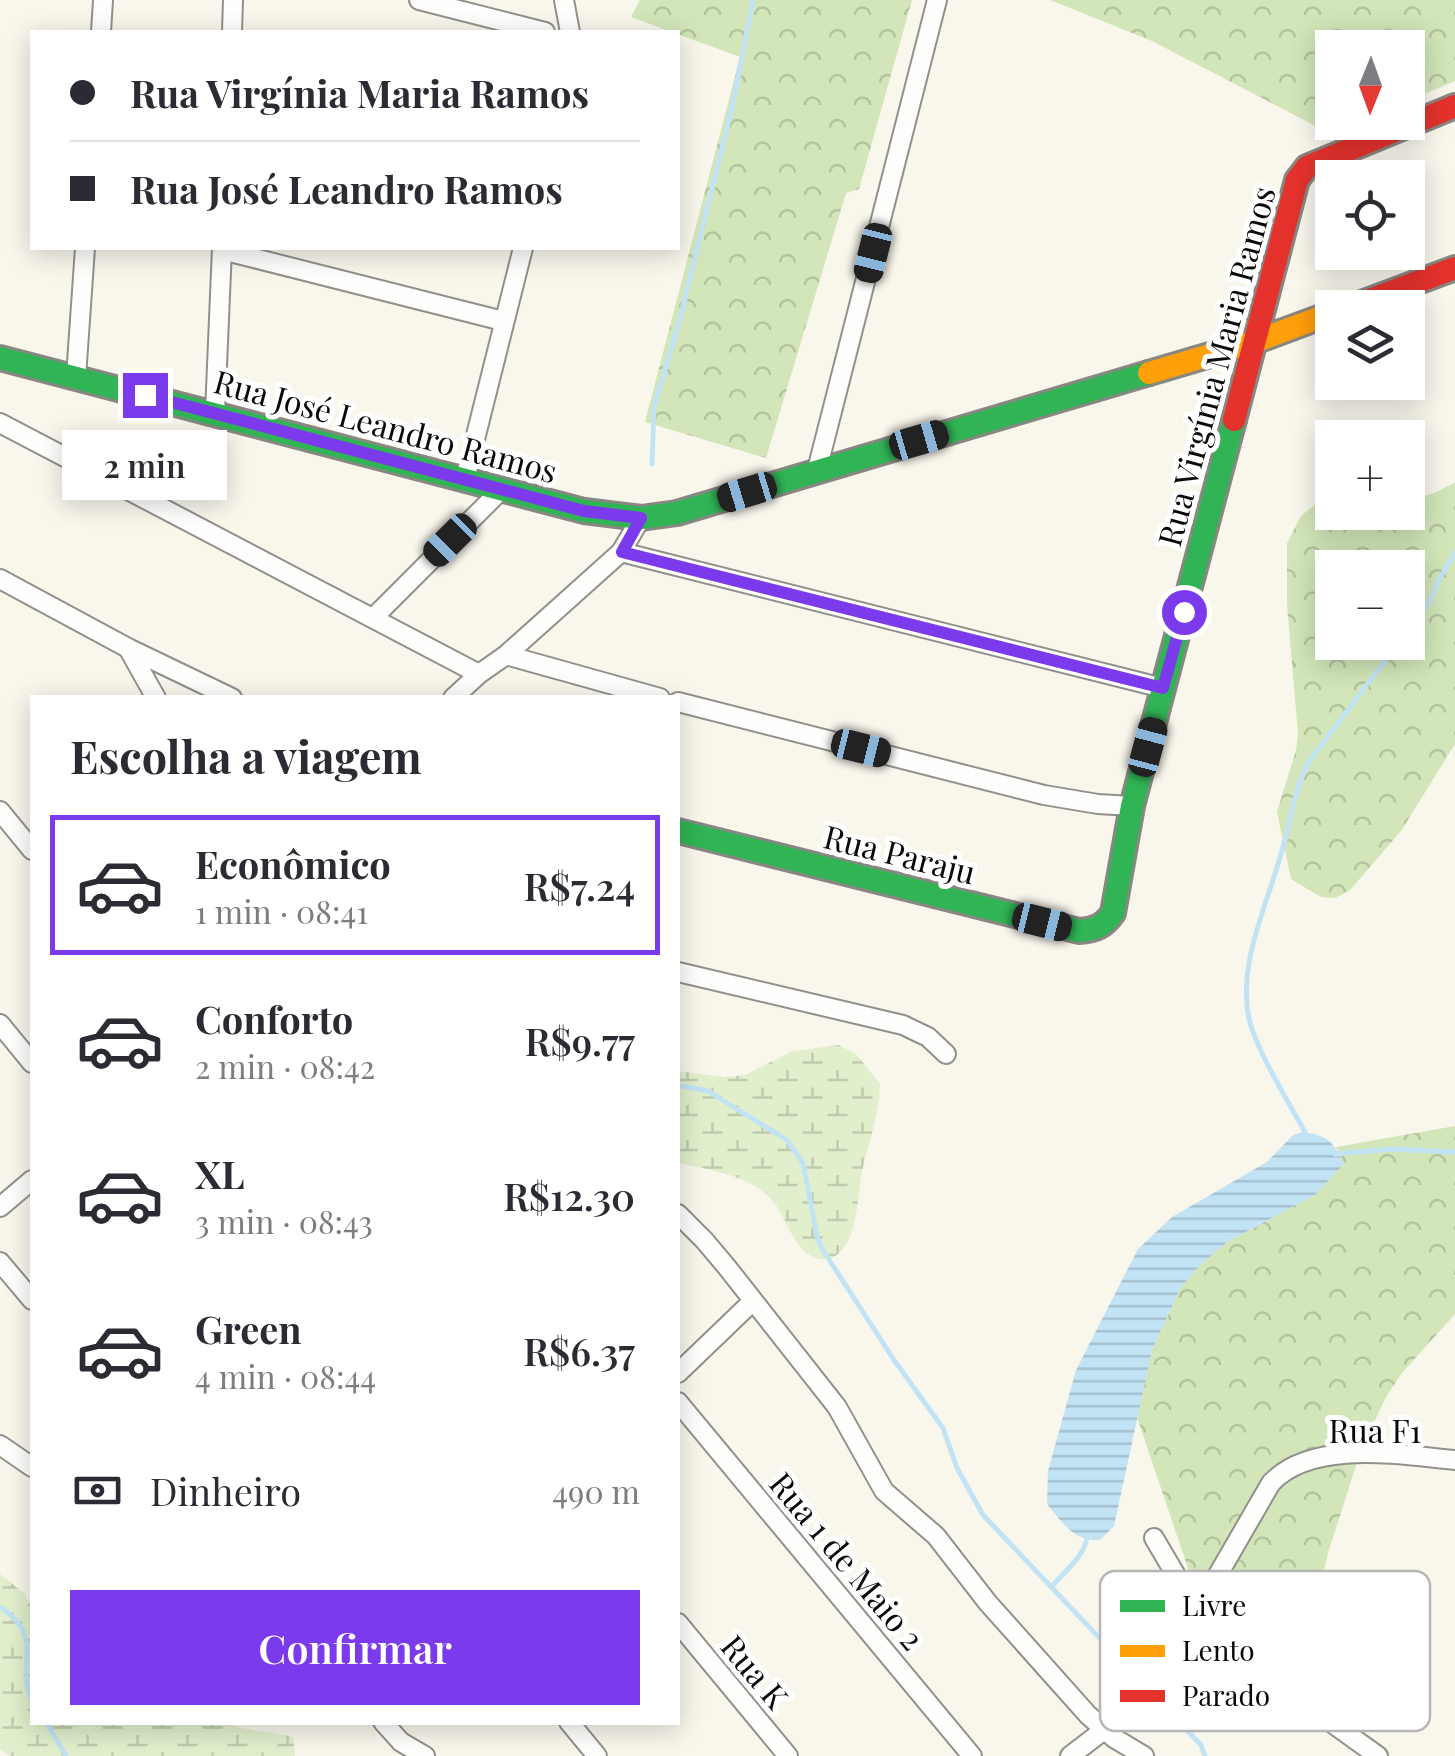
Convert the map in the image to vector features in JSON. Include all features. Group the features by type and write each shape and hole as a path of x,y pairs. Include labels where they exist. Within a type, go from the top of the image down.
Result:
{"street":[{"path":"101,30 103,0"},
{"path":"232,30 233,0"},
{"path":"419,0 537,30"},
{"path":"564,0 570,30"},
{"path":"818,470 938,0"},
{"name":"Rua Virgínia Maria Ramos","path":"1106,924 1113,913 1132,806 1297,180 1319,162 1455,106"},
{"path":"76,376 85,250"},
{"path":"214,414 222,250"},
{"path":"226,250 503,321"},
{"path":"465,478 522,250"},
{"path":"1396,290 1455,268"},
{"name":"Rua José Leandro Ramos","path":"0,358 584,511 641,518 676,513 1254,342 1315,319"},
{"path":"0,422 479,674"},
{"path":"373,618 502,489"},
{"path":"456,695 622,552 641,518"},
{"path":"622,552 1163,688"},
{"path":"0,579 226,695"},
{"path":"128,648 154,695"},
{"path":"506,655 634,694"},
{"path":"680,703 1044,795 1132,806"},
{"path":"0,811 30,848"},
{"name":"Rua Paraju","path":"680,831 1079,931 1097,930 1106,924"},
{"path":"680,972 903,1025 928,1037 946,1054"},
{"path":"0,1024 30,1061"},
{"path":"0,1207 30,1182"},
{"path":"680,1216 704,1240 848,1422 884,1491 936,1536 997,1613 1100,1726"},
{"path":"0,1262 30,1298"},
{"path":"680,1371 753,1301"},
{"name":"Rua 1 de Maio 2","path":"680,1404 972,1756"},
{"path":"0,1445 30,1465"},
{"name":"Rua F1","path":"1219,1571 1270,1483 1280,1474 1315,1458 1347,1454 1455,1460"},
{"path":"1154,1538 1174,1571"},
{"name":"Rua K","path":"680,1625 788,1756"},
{"path":"384,1725 403,1749 425,1756"},
{"path":"571,1725 596,1756"},
{"path":"1070,1756 1103,1731"},
{"path":"1106,1731 1144,1756"},
{"path":"1343,1731 1378,1756"}],"green space":[{"path":"640,0 912,0 859,189 846,193 766,458 645,422 740,57 680,35 680,30 666,30 631,17"},
{"path":"1050,0 1455,0 1455,81 1425,94 1425,30 1315,30 1315,126 1152,41"},
{"path":"1455,482 1455,744 1401,831 1350,890 1335,898 1321,897 1291,879 1277,812 1298,734 1287,605 1287,543 1301,516 1315,504 1315,530 1425,530 1425,496"},
{"path":"839,1045 857,1055 880,1084 851,1235 845,1247 830,1258 808,1254 795,1240 776,1205 750,1183 680,1163 680,1071 724,1077 745,1075 793,1051"},
{"path":"1455,1126 1455,1314 1402,1373 1386,1397 1361,1450 1324,1571 1189,1571 1137,1417 1152,1350 1180,1289 1198,1267 1227,1242 1315,1195 1344,1164 1336,1147"},
{"path":"0,1574 25,1594 30,1605 30,1725 233,1725 293,1737 295,1756 10,1756 0,1749"}],"water":[{"path":"1304,1132 1329,1141 1344,1164 1315,1195 1227,1242 1180,1289 1152,1350 1114,1526 1100,1540 1083,1538 1047,1504 1048,1471 1076,1370 1138,1249 1172,1217 1267,1162 1293,1135"}],"waterway":[{"path":"652,464 654,407 732,108 753,0"},
{"path":"1425,607 1455,553"},
{"path":"1307,1136 1253,1032 1246,997 1247,976 1256,932 1305,770 1385,660"},
{"path":"680,1085 708,1091 787,1140 803,1163 821,1247 943,1428 957,1468 983,1515 1100,1638"},
{"path":"1335,1154 1392,1149 1455,1152"},
{"path":"1052,1586 1078,1557 1087,1537"},
{"path":"0,1607 14,1618 26,1641 30,1694"},
{"path":"48,1725 66,1756"},
{"path":"1188,1731 1205,1756"}],"traffic: fast":[{"path":"0,358 584,511 641,518 677,513 1149,373"},
{"path":"680,831 1079,931 1103,924 1113,913 1132,806 1234,420"}],"traffic: slow":[{"path":"1149,373 1315,319"}],"traffic: jam":[{"path":"1234,420 1297,180 1307,167 1455,106"},
{"path":"1396,290 1455,268"}],"route":[{"path":"145,395 584,511 641,518 622,552 1163,688 1184,612"}]}
